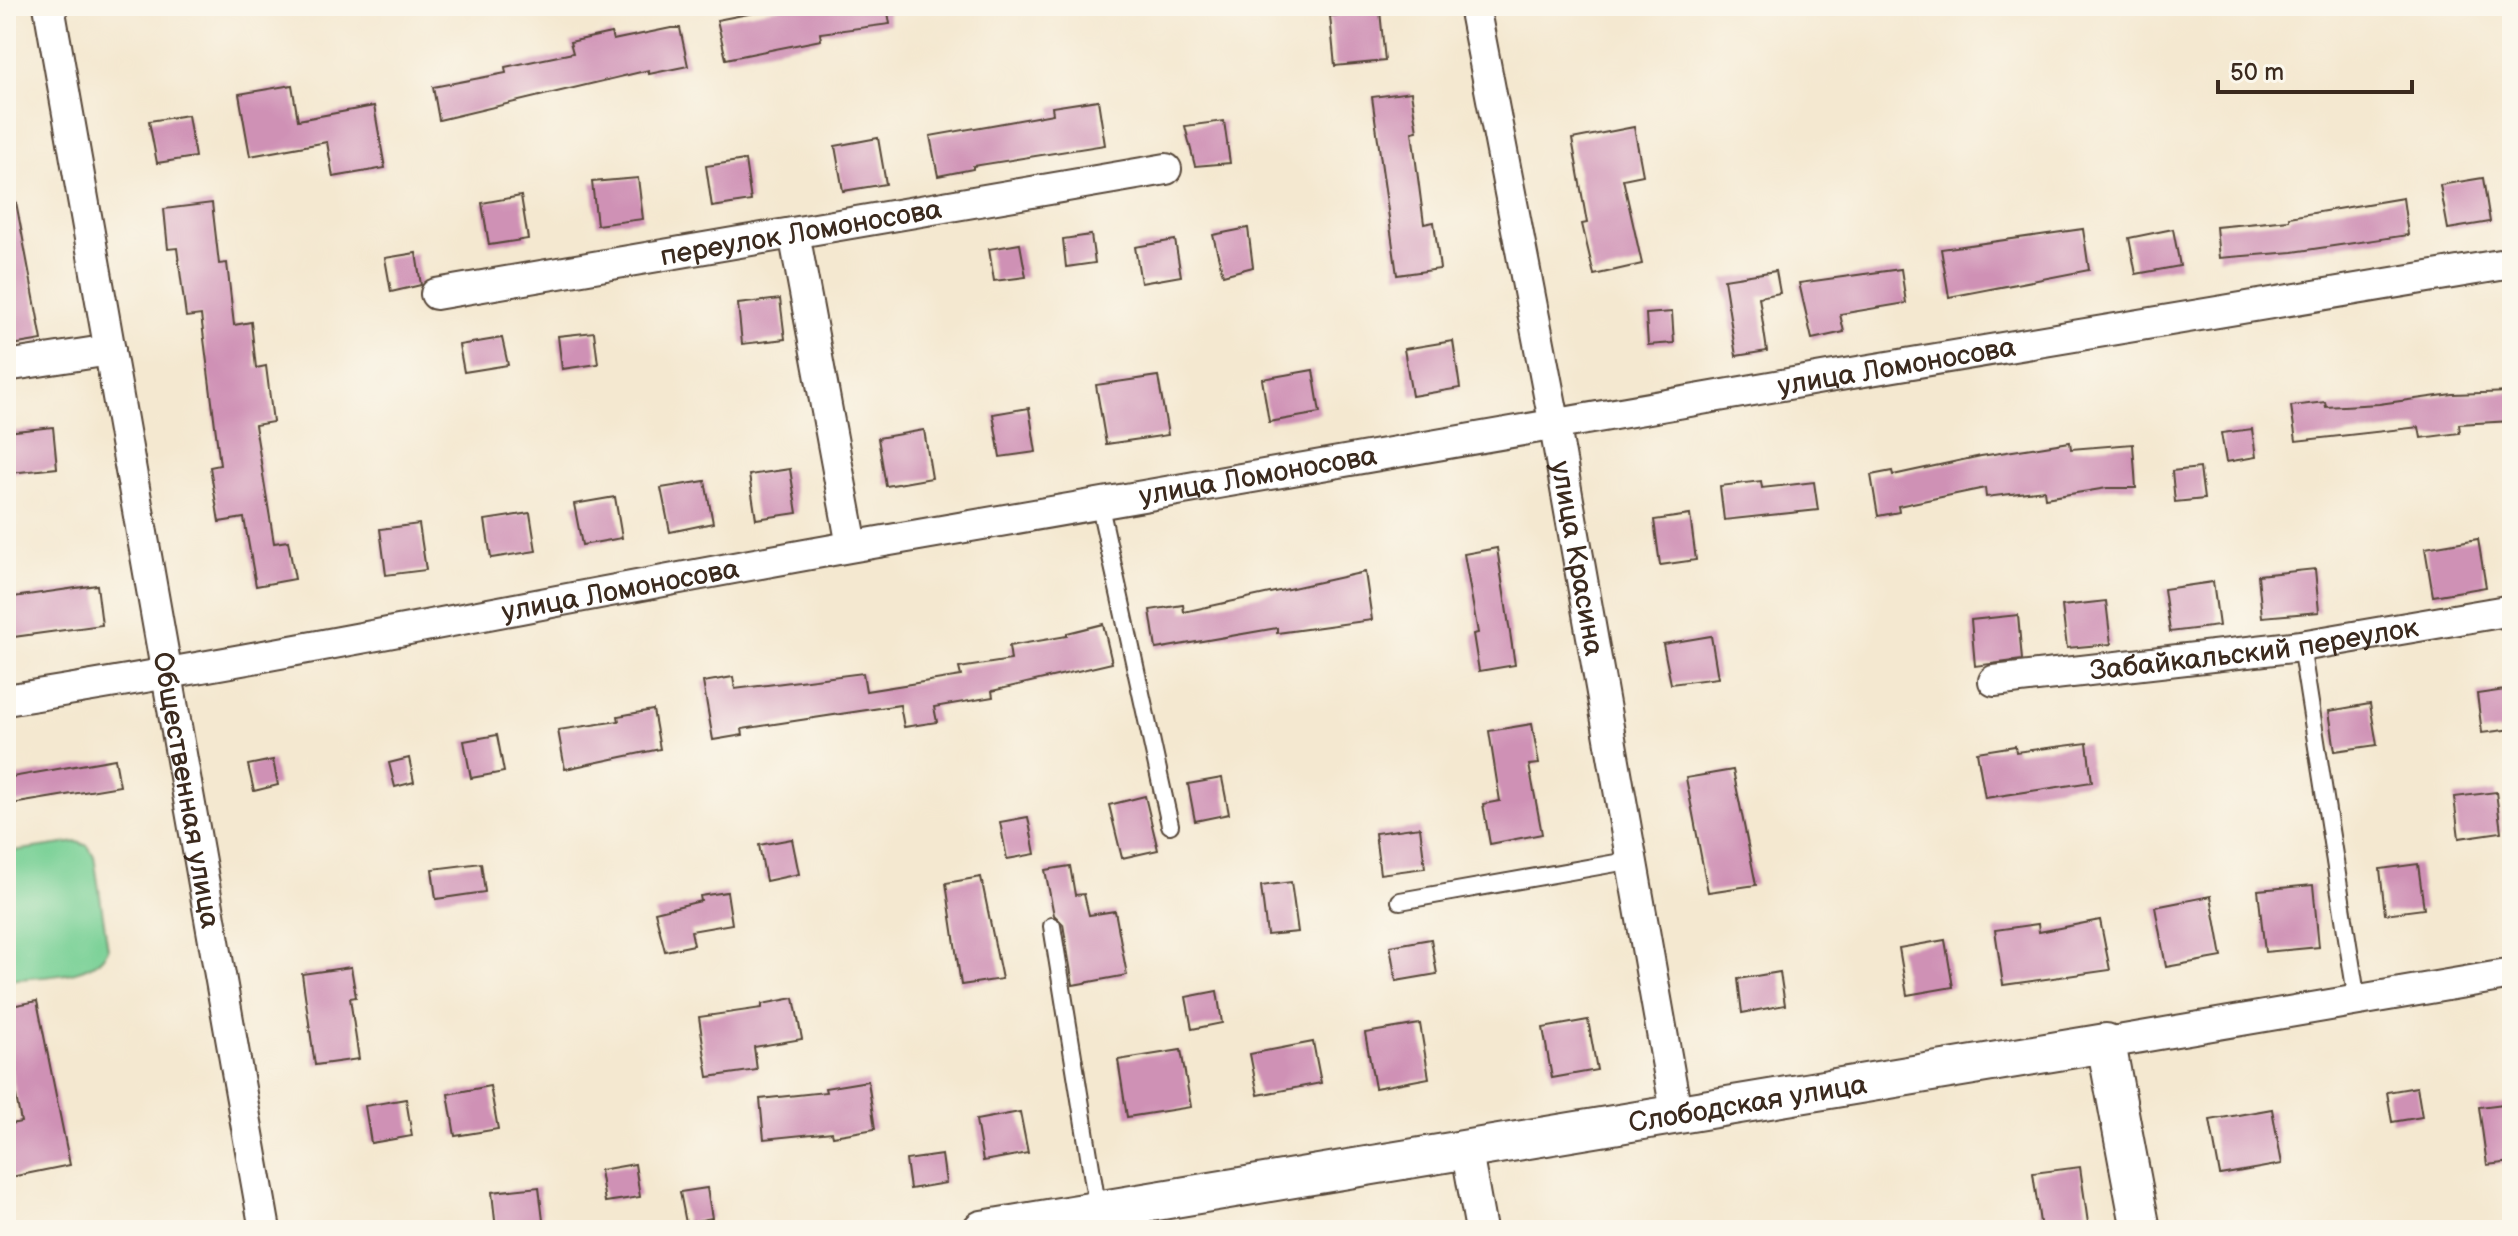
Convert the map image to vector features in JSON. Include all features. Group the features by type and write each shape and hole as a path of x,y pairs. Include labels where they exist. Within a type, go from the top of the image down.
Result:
{"street":[{"name":"Общественная улица","path":"49,6 265,1230"},
{"name":"улица Красина","path":"1474,6 1554,421 1676,1112"},
{"name":"переулок Ломоносова","path":"436,294 1166,169"},
{"path":"794,233 852,546"},
{"name":"улица Ломоносова","path":"6,700 166,675 852,546 1554,421 2512,263"},
{"path":"6,366 110,350"},
{"name":"Забайкальский переулок","path":"1994,681 2301,646 2512,610"},
{"name":"Слободская улица","path":"982,1230 2512,974"},
{"path":"2106,1043 2141,1230"},
{"path":"1466,1147 1481,1230"}],"lane":[{"path":"1099,502 1170,825"},
{"path":"2301,646 2357,1001"},
{"path":"1400,901 1633,860"},
{"path":"1052,926 1098,1211"}],"green space":[{"path":"77,842 88,846 94,856 108,949 101,959 77,971 6,980 6,852"}],"building":[{"path":"789,6 887,6 890,24 820,33 821,40 726,59 717,20"},
{"path":"1380,11 1385,61 1335,66 1330,16"},
{"path":"680,28 688,66 649,74 649,70 439,120 433,87 506,73 505,67 573,53 570,42 611,33 613,40"},
{"path":"292,85 298,120 374,106 385,168 333,177 327,142 250,156 239,94"},
{"path":"1411,92 1417,131 1412,132 1424,224 1434,222 1440,269 1397,275 1372,97"},
{"path":"1098,100 1105,145 973,166 973,169 938,176 930,136 1053,114 1052,107"},
{"path":"188,115 195,157 157,163 149,121"},
{"path":"1224,121 1230,163 1195,166 1185,126"},
{"path":"1634,127 1643,175 1623,179 1642,264 1594,275 1582,224 1587,223 1572,139"},
{"path":"878,138 886,184 843,191 835,146"},
{"path":"745,160 751,201 712,207 706,166"},
{"path":"638,178 643,219 597,225 592,182"},
{"path":"2483,178 2490,222 2448,229 2440,185"},
{"path":"521,196 528,239 489,245 482,203"},
{"path":"2403,198 2408,235 2293,252 2219,258 2216,227 2289,220 2289,217"},
{"path":"16,202 42,340 6,346 6,203"},
{"path":"212,203 219,264 227,263 234,325 251,322 256,368 266,366 273,422 255,425 274,543 288,541 295,579 256,586 244,518 219,522 210,467 220,465 201,315 186,317 177,248 168,249 164,209"},
{"path":"1248,228 1253,267 1223,275 1213,235"},
{"path":"2083,229 2089,270 1949,297 1941,249"},
{"path":"2173,229 2180,266 2136,274 2129,238"},
{"path":"1091,235 1095,263 1066,267 1063,239"},
{"path":"1175,240 1181,276 1141,283 1135,247"},
{"path":"1020,244 1026,277 994,281 989,249"},
{"path":"416,253 421,285 391,292 385,258"},
{"path":"1901,269 1906,303 1840,314 1844,332 1812,339 1799,283"},
{"path":"1776,271 1780,293 1759,297 1767,351 1736,356 1724,279"},
{"path":"780,299 785,339 742,344 738,304"},
{"path":"1672,312 1674,343 1648,345 1646,314"},
{"path":"594,332 598,364 562,369 558,336"},
{"path":"502,338 508,365 464,372 459,345"},
{"path":"1453,341 1460,388 1412,396 1404,349"},
{"path":"1313,370 1320,413 1269,422 1262,379"},
{"path":"1158,376 1168,435 1106,444 1096,385"},
{"path":"2512,392 2512,421 2459,424 2460,433 2421,438 2419,427 2296,441 2291,406 2325,402 2326,407 2379,404 2452,394"},
{"path":"1029,408 1036,452 1000,457 993,414"},
{"path":"53,427 57,468 11,473 6,432"},
{"path":"2252,429 2256,457 2226,462 2221,433"},
{"path":"924,430 932,478 886,486 878,438"},
{"path":"2070,442 2071,449 2133,444 2136,488 2107,488 2045,498 2044,490 1986,497 1985,488 1898,506 1899,512 1878,516 1871,475 1892,471 1893,475 1981,456"},
{"path":"2200,468 2204,499 2175,502 2172,471"},
{"path":"790,469 797,513 756,519 749,475"},
{"path":"705,481 713,523 670,532 661,488"},
{"path":"1761,481 1762,488 1814,482 1818,510 1724,520 1720,486"},
{"path":"615,497 622,538 582,545 574,504"},
{"path":"530,513 536,551 491,558 485,520"},
{"path":"1690,515 1696,560 1660,565 1654,520"},
{"path":"419,524 426,570 386,575 380,529"},
{"path":"2478,539 2486,587 2433,596 2425,548"},
{"path":"1497,548 1515,665 1479,671 1473,634 1478,633 1464,554"},
{"path":"2315,569 2319,612 2262,617 2258,575"},
{"path":"1365,572 1372,620 1277,633 1277,628 1156,649 1150,610 1183,605 1184,612"},
{"path":"2213,582 2219,626 2170,632 2164,589"},
{"path":"97,585 102,625 6,638 6,598"},
{"path":"2106,601 2111,644 2067,648 2062,606"},
{"path":"2018,615 2022,660 1975,666 1971,620"},
{"path":"1103,624 1112,663 992,691 993,697 934,707 937,722 904,727 900,705 742,729 743,735 713,740 703,682 733,677 735,689 863,673 866,691 961,676 959,668 1011,660 1009,646 1067,636 1067,633"},
{"path":"1711,636 1718,678 1671,684 1663,644"},
{"path":"2512,689 2512,729 2482,733 2477,694"},
{"path":"2370,704 2377,745 2335,751 2329,711"},
{"path":"653,710 660,749 565,769 558,730 619,721 618,716"},
{"path":"1532,724 1539,764 1529,765 1542,834 1490,844 1483,804 1500,801 1489,731"},
{"path":"497,735 504,772 471,778 464,741"},
{"path":"2087,743 2092,782 1985,798 1977,752 2015,746 2016,752"},
{"path":"409,758 414,782 395,787 389,763"},
{"path":"115,759 120,786 6,805 6,778"},
{"path":"273,760 278,785 254,791 248,765"},
{"path":"1733,770 1756,885 1708,892 1686,778"},
{"path":"1222,778 1229,814 1195,821 1188,784"},
{"path":"2496,792 2501,832 2459,838 2454,797"},
{"path":"1145,796 1158,850 1122,858 1109,805"},
{"path":"1028,817 1035,854 1007,859 1000,822"},
{"path":"1420,827 1425,868 1380,874 1375,833"},
{"path":"792,839 799,874 766,881 759,845"},
{"path":"481,863 485,892 436,899 432,869"},
{"path":"2418,864 2424,909 2385,914 2380,869"},
{"path":"1070,866 1075,895 1084,894 1089,915 1115,911 1127,975 1073,985 1063,924 1054,915 1045,870"},
{"path":"981,877 1002,979 961,985 946,883"},
{"path":"1291,882 1298,932 1267,935 1261,886"},
{"path":"2313,885 2319,947 2265,952 2258,890"},
{"path":"727,892 732,924 691,931 694,945 665,951 655,912 701,901 700,896"},
{"path":"2211,896 2222,957 2166,967 2155,907"},
{"path":"2100,920 2110,970 2003,985 1995,930 2038,924 2039,932"},
{"path":"1431,939 1437,974 1396,981 1390,946"},
{"path":"1945,940 1953,987 1907,995 1899,948"},
{"path":"351,967 356,997 350,998 359,1059 315,1065 302,974"},
{"path":"1780,972 1785,1005 1742,1013 1738,979"},
{"path":"1217,991 1222,1023 1192,1029 1186,997"},
{"path":"794,998 802,1039 754,1047 757,1070 708,1077 699,1017 762,1008 762,1004"},
{"path":"37,1001 70,1165 6,1178 6,1125 21,1122 6,1045 6,1007"},
{"path":"1588,1020 1597,1070 1552,1078 1543,1028"},
{"path":"1420,1024 1429,1078 1375,1088 1365,1033"},
{"path":"1313,1042 1321,1083 1258,1095 1250,1054"},
{"path":"1181,1050 1191,1107 1127,1117 1118,1060"},
{"path":"868,1081 875,1129 833,1136 832,1132 764,1139 760,1099 826,1092 825,1088"},
{"path":"490,1086 498,1129 455,1136 448,1094"},
{"path":"2417,1087 2422,1117 2392,1122 2387,1092"},
{"path":"406,1099 412,1136 371,1143 365,1106"},
{"path":"2512,1103 2512,1162 2487,1165 2479,1107"},
{"path":"2272,1109 2282,1164 2220,1175 2210,1120"},
{"path":"1020,1112 1028,1153 983,1161 976,1120"},
{"path":"942,1155 946,1183 910,1189 906,1160"},
{"path":"635,1164 640,1197 605,1202 600,1170"},
{"path":"2080,1167 2089,1230 2041,1230 2033,1173"},
{"path":"539,1187 544,1229 496,1230 492,1192"},
{"path":"707,1188 712,1218 686,1223 680,1192"}]}
